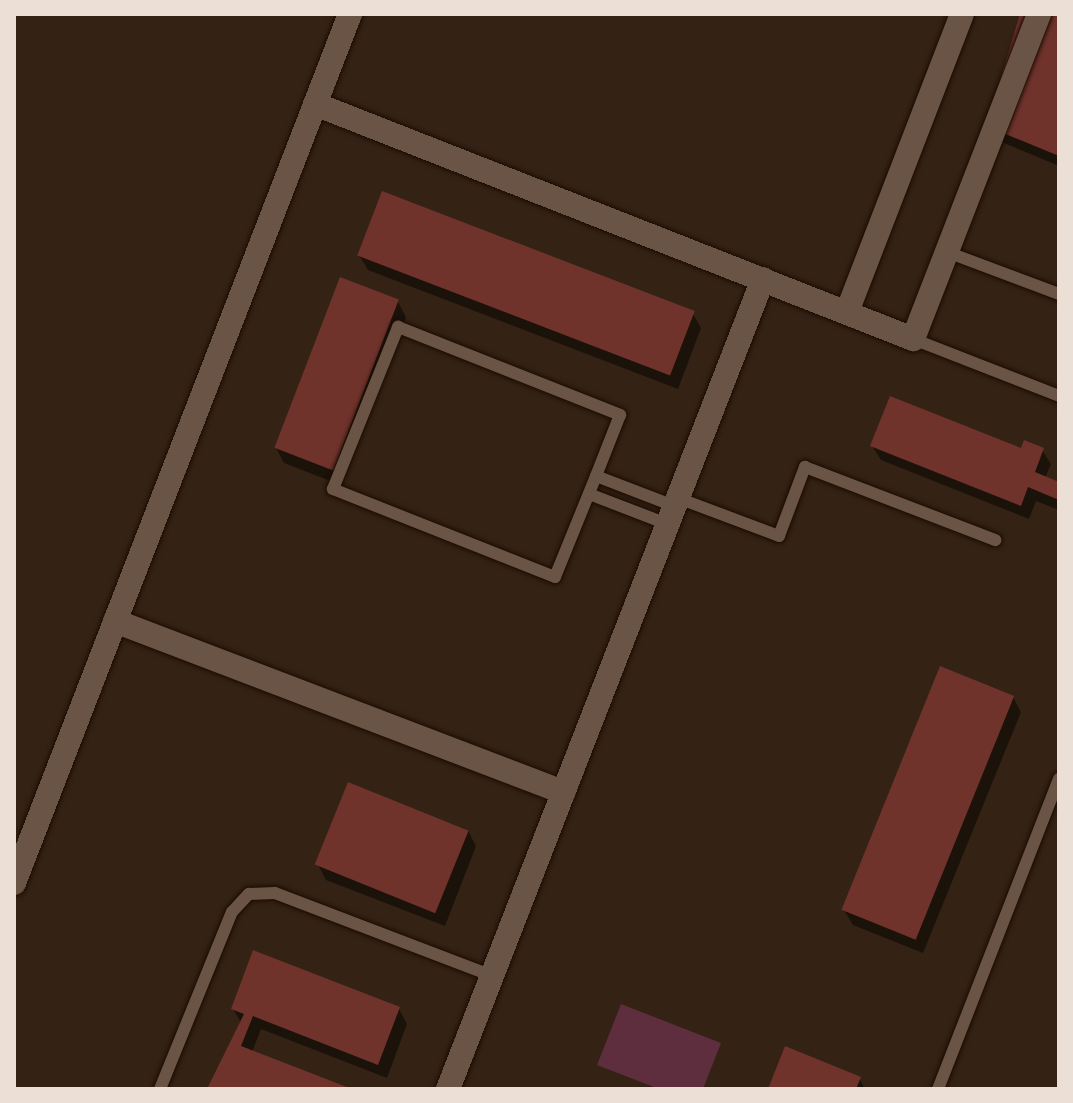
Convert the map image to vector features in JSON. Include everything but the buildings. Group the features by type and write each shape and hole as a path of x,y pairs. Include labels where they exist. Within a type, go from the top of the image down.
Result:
{"street":[{"path":"14,883 350,14"},
{"path":"847,312 962,14"},
{"path":"315,104 913,339 1039,14"},
{"path":"448,1089 763,279"},
{"path":"115,621 563,792"}],"lane":[{"path":"947,252 1059,294"},
{"path":"398,327 620,415 596,476 555,577 333,489 398,327"},
{"path":"913,339 1059,396"},
{"path":"589,494 673,509 779,536 805,467 995,540"},
{"path":"596,476 673,509"},
{"path":"938,1089 1059,779"},
{"path":"160,1089 232,912 249,894 275,893 492,976"}],"shaded area":[{"path":"621,1004 721,1043 703,1089 659,1089 597,1065"}]}
